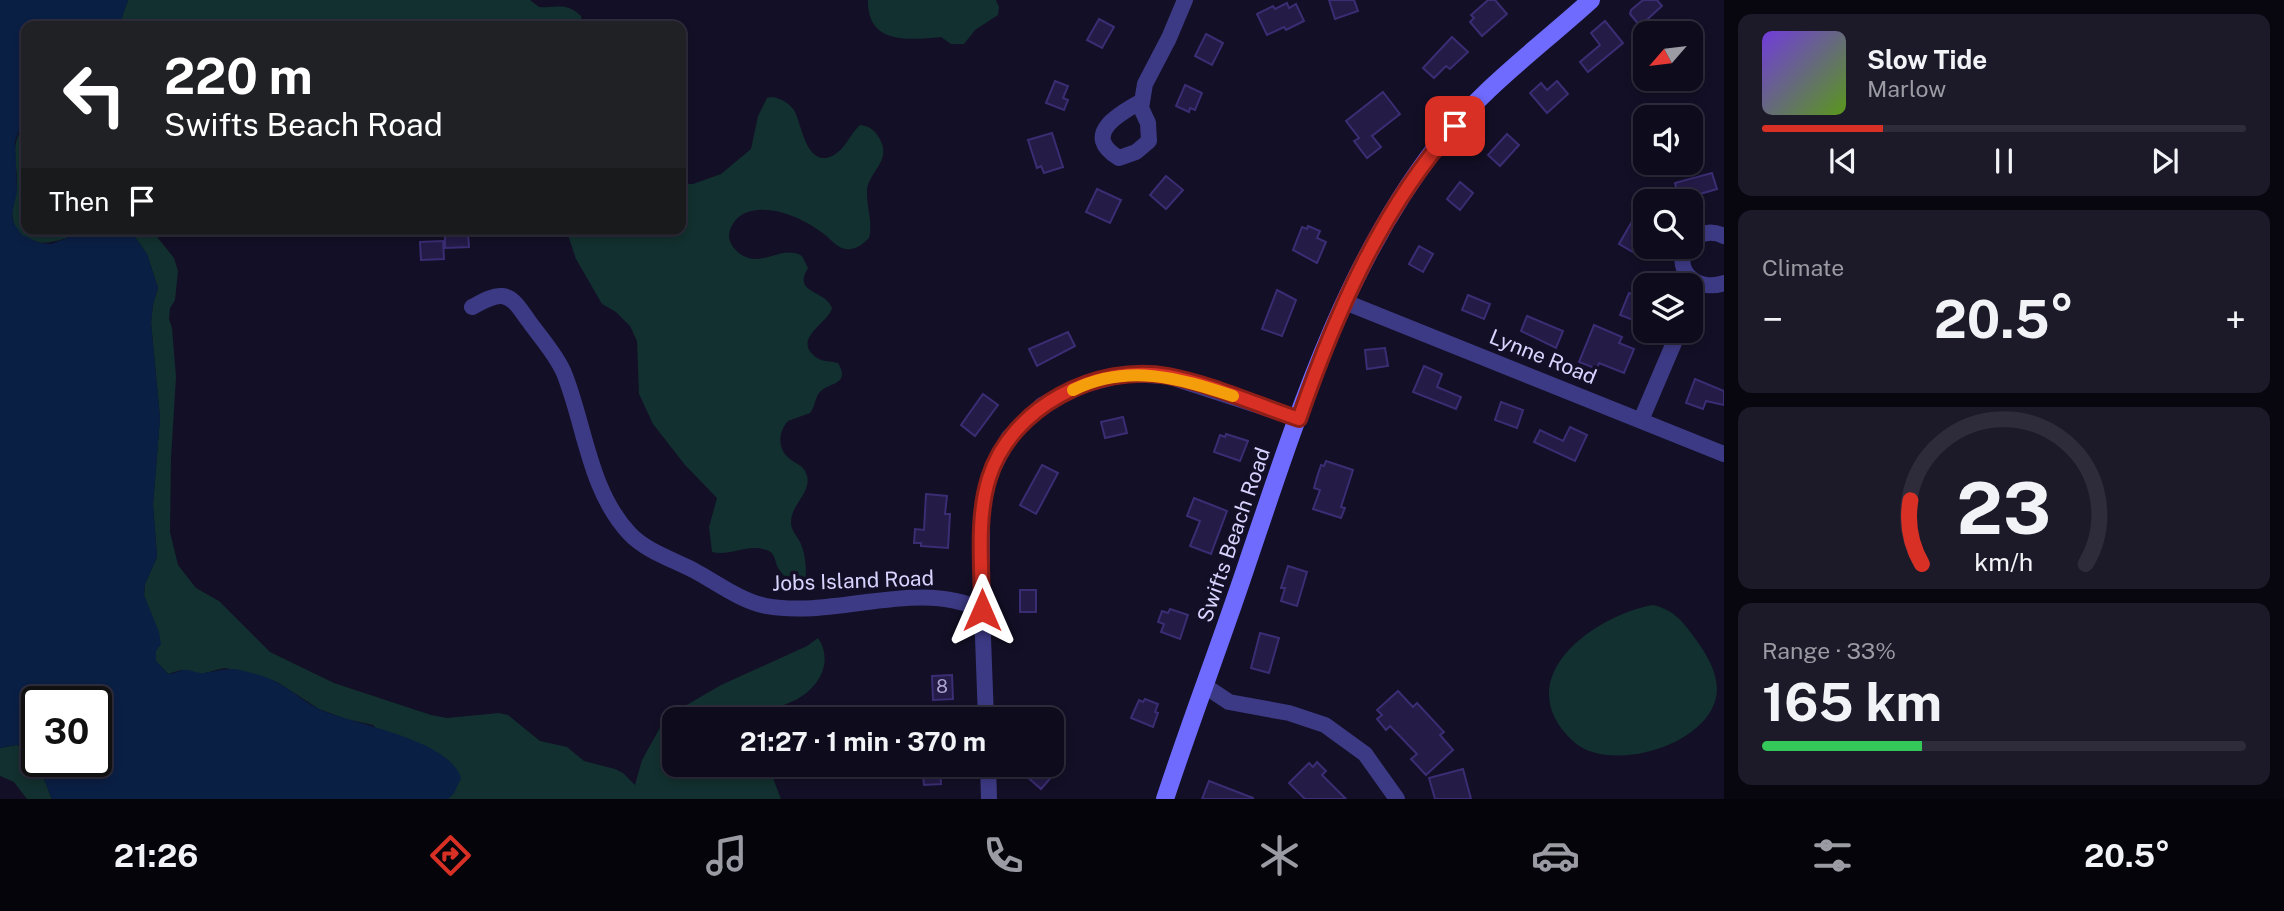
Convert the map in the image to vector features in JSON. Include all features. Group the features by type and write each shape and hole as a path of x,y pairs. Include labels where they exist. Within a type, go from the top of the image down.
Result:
{"street":[{"path":"1142,101 1145,84 1185,0"},
{"name":"Swifts Beach Road","path":"1165,799 1332,328 1371,250 1406,188 1438,144 1487,89 1591,0"},
{"path":"1703,234 1724,236"},
{"path":"1703,285 1713,287 1724,283"},
{"name":"Jobs Island Road","path":"472,307 496,296 503,296 510,298 521,310 559,363 576,405 594,470 613,509 631,535 649,547 733,593 764,606 821,607 932,597 955,599 982,610"},
{"name":"Lynne Road","path":"1345,302 1724,454"},
{"path":"1641,420 1674,343"},
{"path":"986,707 982,510 989,476 1009,438 1042,405 1083,385 1125,374 1136,374 1167,376 1299,419"},
{"path":"1205,686 1229,702 1289,713 1325,725 1365,754 1396,799"},
{"path":"988,777 989,799"}],"green space":[{"path":"128,0 530,0 539,7 570,9 581,16 582,21 121,21"},
{"path":"868,0 996,0 999,7 998,15 975,30 964,44 951,44 941,37 904,38 882,32 874,25"},
{"path":"767,98 779,99 793,109 807,144 818,157 825,158 838,152 860,125 868,127 876,134 883,152 868,186 869,238 859,246 843,248 806,222 774,211 743,214 733,223 729,233 733,246 748,258 787,253 802,256 808,268 804,283 823,297 832,308 809,338 808,344 810,351 817,358 838,363 842,375 837,382 820,392 810,413 788,421 780,440 786,455 803,468 808,480 791,523 806,563 805,585 798,586 781,572 769,551 755,548 726,553 712,552 709,527 717,498 685,465 653,424 639,394 637,341 630,326 616,312 602,304 576,259 568,235 686,235 686,184 721,174 751,149 758,116"},
{"path":"21,131 21,235 13,219 12,209 17,181 17,137"},
{"path":"21,235 73,235 43,243"},
{"path":"133,235 157,235 174,258 178,271 175,300 170,308 169,319 176,377 170,532 178,565 196,588 219,601 270,652 334,683 431,715 447,718 499,713 508,715 540,741 567,747 584,761 615,769 635,785 642,760 662,724 662,777 773,777 781,799 445,799 373,725 319,709 277,682 238,670 224,668 201,674 181,670 168,674 156,661 144,595 145,584 157,557 153,505 160,418 151,323 158,288 147,254"},
{"path":"1653,605 1678,618 1708,658 1717,683 1712,709 1699,726 1681,739 1659,749 1612,755 1591,751 1574,742 1555,719 1549,696 1553,674 1565,654 1583,637 1605,622"},
{"path":"818,638 824,655 819,679 807,693 780,707 683,707 721,685 807,646"},
{"path":"16,745 21,747 21,777 44,777 52,799 27,799 14,782 0,776 0,748"}],"water":[{"path":"0,0 128,0 121,21 21,21 21,130 15,141 17,192 12,214 13,222 21,235 40,243 51,244 75,235 133,235 147,254 158,288 151,323 160,418 153,505 157,557 145,584 144,595 159,632 161,644 156,651 156,661 168,674 183,670 201,673 235,669 267,678 321,710 420,743 453,764 461,778 448,799 52,799 43,777 112,777 112,686 21,686 21,746 0,748"}],"building":[{"path":"1329,0 1354,0 1358,11 1335,19"},
{"path":"1488,0 1495,0 1507,14 1482,36 1470,22 1474,18 1471,15"},
{"path":"1643,0 1657,0 1662,6 1646,21 1636,21 1630,14"},
{"path":"1287,3 1289,8 1296,4 1304,21 1267,35 1257,14"},
{"path":"1099,19 1114,27 1102,48 1087,40"},
{"path":"1605,21 1623,43 1588,72 1580,62 1600,45 1591,33"},
{"path":"1206,34 1223,43 1212,65 1195,56"},
{"path":"1452,37 1468,52 1450,69 1446,66 1434,78 1423,68"},
{"path":"1055,81 1068,86 1063,98 1068,100 1064,110 1046,103"},
{"path":"1557,81 1568,94 1547,113 1530,93 1541,83 1547,90"},
{"path":"1185,85 1202,93 1195,110 1190,108 1189,112 1176,106"},
{"path":"1383,92 1400,114 1372,136 1381,147 1367,158 1354,141 1359,138 1346,121"},
{"path":"1052,133 1063,167 1044,173 1041,166 1037,168 1028,140"},
{"path":"1507,134 1519,145 1500,166 1488,155"},
{"path":"1712,173 1717,189 1703,193 1703,189 1676,189 1675,183"},
{"path":"1166,176 1183,190 1166,209 1150,195"},
{"path":"1460,182 1473,193 1460,210 1447,199"},
{"path":"1097,189 1121,200 1110,223 1086,212"},
{"path":"1633,220 1633,252 1619,244"},
{"path":"1308,226 1320,231 1317,238 1326,242 1317,263 1293,250 1302,227 1307,229"},
{"path":"445,235 468,235 469,247 445,248"},
{"path":"443,241 444,259 421,260 420,242"},
{"path":"1419,246 1433,254 1423,272 1409,264"},
{"path":"1277,290 1296,300 1282,336 1262,329"},
{"path":"1629,293 1633,294 1633,320 1620,315"},
{"path":"1468,295 1490,304 1484,319 1462,310"},
{"path":"1527,316 1563,331 1556,348 1521,331"},
{"path":"1594,325 1622,337 1619,343 1634,349 1624,373 1599,363 1597,369 1579,362"},
{"path":"1068,332 1075,346 1037,366 1029,349"},
{"path":"1385,348 1388,366 1367,369 1365,350"},
{"path":"1424,366 1442,374 1437,387 1461,397 1456,409 1413,392"},
{"path":"1695,379 1724,391 1724,405 1706,401 1703,409 1686,403"},
{"path":"983,394 998,405 975,436 961,425"},
{"path":"1501,402 1523,410 1517,428 1495,420"},
{"path":"1123,417 1127,433 1105,438 1101,422"},
{"path":"1570,427 1587,435 1575,461 1534,442 1540,430 1563,441"},
{"path":"1226,434 1248,441 1240,461 1214,452 1220,435 1225,437"},
{"path":"1326,461 1353,470 1341,507 1345,508 1341,518 1313,509 1320,490 1314,488 1321,465 1324,466"},
{"path":"1042,465 1058,473 1036,514 1020,505"},
{"path":"926,494 947,496 945,514 950,514 948,548 914,543 915,529 924,530"},
{"path":"1194,498 1227,511 1211,554 1190,546 1200,521 1187,516"},
{"path":"1288,566 1307,572 1297,606 1281,601 1285,588 1281,588"},
{"path":"1020,590 1036,590 1036,612 1020,612"},
{"path":"1170,609 1188,615 1180,639 1161,632 1164,624 1158,622 1162,611 1168,613"},
{"path":"1260,633 1279,638 1269,673 1251,668"},
{"path":"952,675 953,699 933,700 932,676"},
{"path":"1398,691 1413,707 1417,703 1444,732 1440,735 1453,750 1426,775 1411,759 1417,754 1390,726 1386,730 1377,719 1382,715 1377,710"},
{"path":"1145,699 1158,704 1153,727 1131,718 1139,700 1143,702"},
{"path":"1317,762 1326,771 1322,775 1346,799 1305,799 1289,783 1309,763 1313,767"},
{"path":"1463,769 1471,799 1435,799 1429,778"},
{"path":"923,777 941,777 941,784 924,785"},
{"path":"1027,777 1051,777 1041,789"},
{"path":"1209,781 1253,798 1253,799 1202,799"}],"slow traffic":[{"path":"1073,390 1125,374 1167,376 1233,396"}],"route":[{"path":"982,610 982,510 989,476 1009,438 1042,405 1083,385 1125,374 1167,376 1299,419 1332,328 1371,250 1406,188 1438,144 1455,126"}]}
